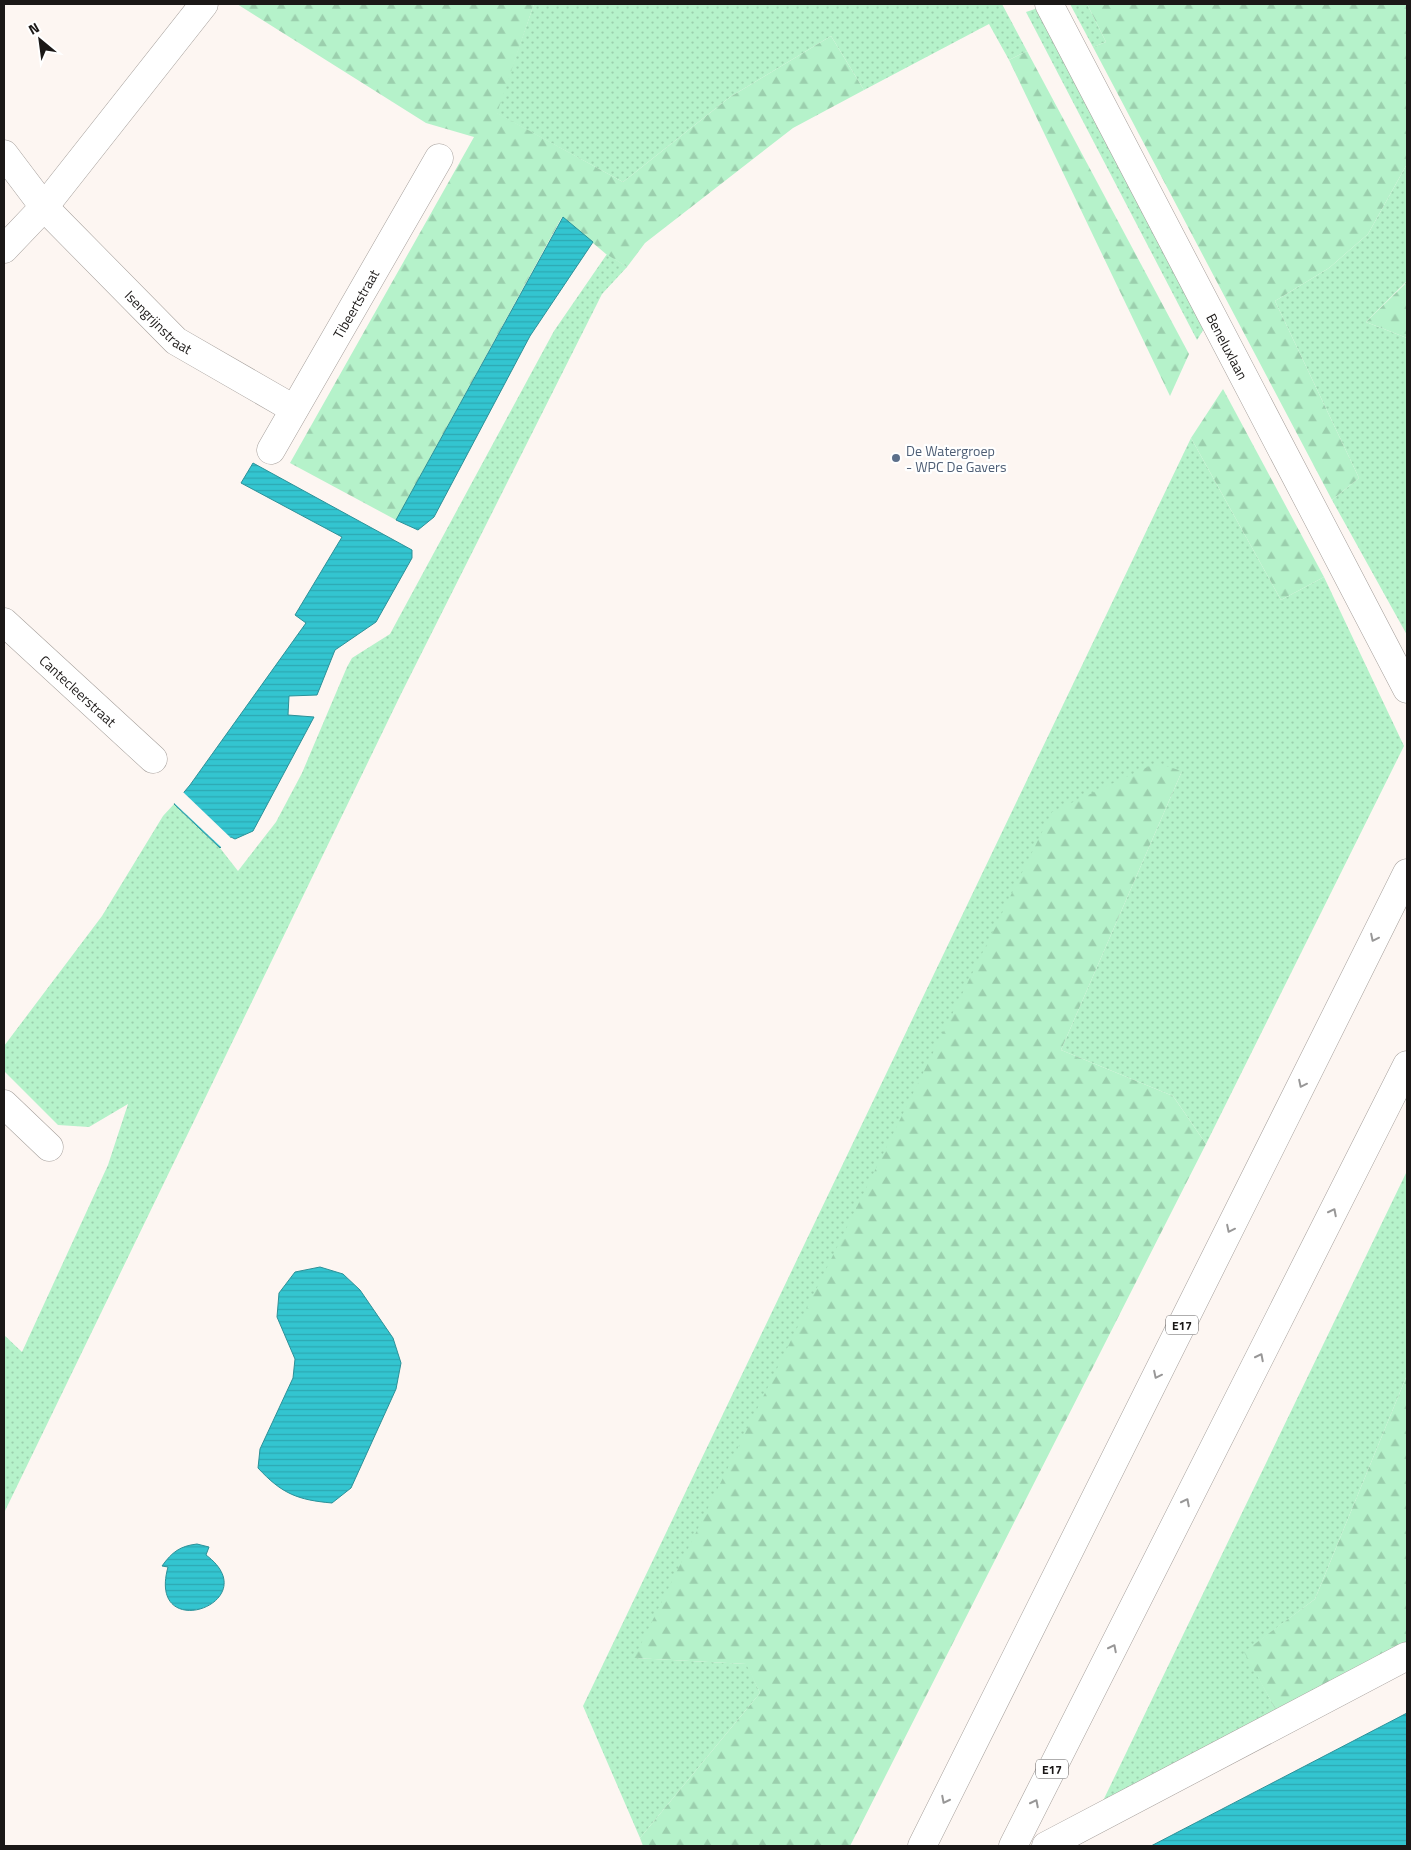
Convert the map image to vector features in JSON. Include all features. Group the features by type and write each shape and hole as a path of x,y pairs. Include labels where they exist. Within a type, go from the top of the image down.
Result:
{"main road":[{"path":"4,250 44,208 204,4"},
{"name":"Beneluxlaan","path":"1049,4 1407,689"},
{"name":"Isengrijnstraat","path":"4,154 44,208 176,340 294,408"},
{"name":"Tibeertstraat","path":"271,450 439,158"},
{"name":"Cantecleerstraat","path":"4,622 153,759"},
{"name":"E17","path":"922,1846 1402,884"},
{"name":"E17","path":"1013,1846 1407,1065"},
{"path":"4,1104 49,1147"},
{"path":"1046,1846 1407,1656"}],"green space":[{"path":"237,4 534,4 497,113 623,182 730,97 831,36 864,90 793,128 645,243 627,267 606,254 562,217 396,520 290,463 474,137 426,123"},
{"path":"534,4 1002,4 1027,51 1009,60 989,24 864,90 831,36 730,97 623,182 496,113"},
{"path":"1070,4 1087,4 1106,42 1093,47"},
{"path":"1087,4 1407,4 1407,164 1368,234 1329,268 1275,301 1359,478 1332,500 1093,47 1106,42"},
{"path":"1038,8 1205,327 1197,340 1026,12"},
{"path":"1027,51 1189,354 1170,396 1009,60"},
{"path":"1407,164 1407,281 1366,322 1407,338 1407,635 1332,500 1359,478 1275,301 1329,268 1368,234"},
{"path":"607,254 627,267 602,294 401,694 4,1513 4,1335 22,1352 108,1165 128,1104 89,1127 58,1125 4,1071 4,1046 102,916 163,816 174,804 220,848 238,871 276,822 302,773 352,658 390,634 554,331"},
{"path":"1407,281 1407,338 1366,322 1404,285"},
{"path":"1223,389 1324,577 1281,600 1191,438"},
{"path":"1191,438 1281,600 1324,577 1404,746 1206,1144 1173,1096 1061,1050 1182,771 635,1658 747,1664 760,1693 640,1838 583,1706"},
{"path":"1156,763 1182,771 1061,1050 1173,1096 1206,1144 850,1846 643,1846 640,1838 760,1693 746,1664 634,1658 1052,812"},
{"path":"1407,1171 1407,1375 1315,1599 1245,1652 1278,1714 1100,1807"},
{"path":"1407,1375 1407,1646 1278,1714 1244,1652 1315,1599"}],"water":[{"path":"563,217 593,242 530,336 434,517 418,530 396,520"},
{"path":"253,463 412,550 412,558 376,622 335,650 317,695 289,696 288,715 314,717 253,831 235,839 231,837 220,848 174,804 190,785 306,623 295,615 342,537 241,483"},
{"path":"320,1267 343,1274 360,1290 393,1338 401,1363 396,1389 351,1488 332,1503 309,1500 291,1494 275,1484 258,1468 260,1449 293,1378 295,1359 277,1317 279,1293 295,1272"},
{"path":"197,1544 209,1547 206,1555 222,1572 224,1588 216,1600 202,1608 187,1610 174,1605 166,1591 168,1567 162,1566 177,1550"},
{"path":"1407,1713 1407,1846 1151,1846"}],"pier":[{"path":"183,792 231,838 222,848 173,802"}],"place":[{"name":"De Watergroep - WPC De Gavers","path":"896,458"}]}
